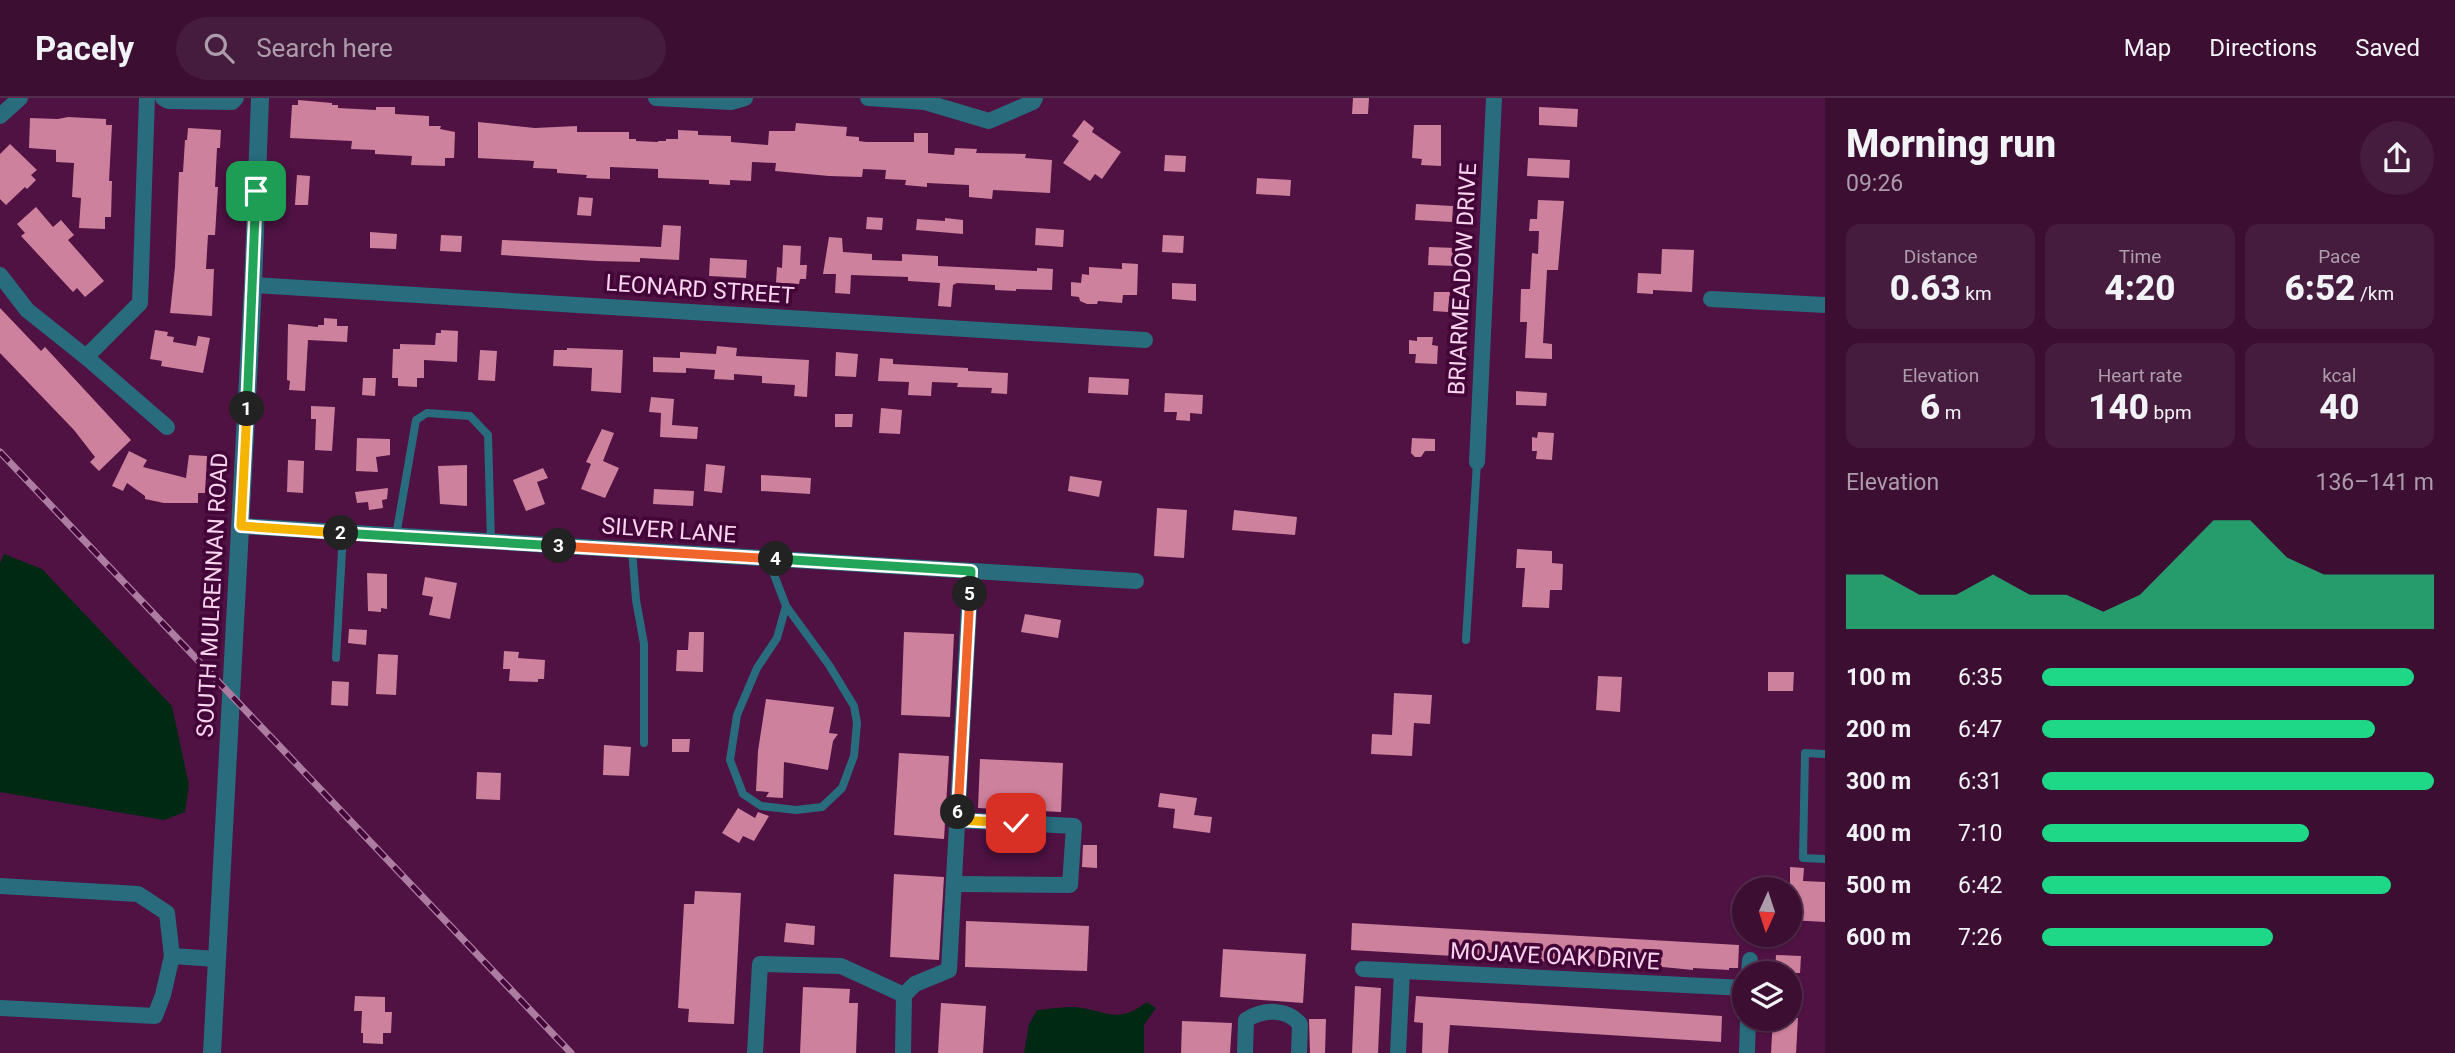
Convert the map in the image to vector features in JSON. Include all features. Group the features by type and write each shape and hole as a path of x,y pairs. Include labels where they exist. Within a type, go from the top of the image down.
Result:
{"street":[{"path":"0,116 20,98"},
{"path":"86,357 140,303 147,98"},
{"path":"163,98 168,101 219,102 232,102 236,98"},
{"name":"SOUTH MULRENNAN ROAD","path":"212,1053 241,526 260,98"},
{"path":"656,98 731,102 745,98"},
{"path":"868,98 925,102 989,121 1033,102 1035,98"},
{"name":"BRIARMEADOW DRIVE","path":"1477,462 1494,98"},
{"path":"0,275 27,310 167,427"},
{"name":"LEONARD STREET","path":"253,285 1145,340"},
{"path":"1711,299 1825,305"},
{"name":"SILVER LANE","path":"241,526 1136,581"},
{"path":"903,1053 904,995 915,984 949,970 971,571"},
{"path":"954,884 1070,885 1074,827 957,820"},
{"path":"0,886 138,894 167,913 172,956 155,1016 0,1008"},
{"path":"172,956 217,959"},
{"path":"755,1053 760,964 841,966 904,995"},
{"name":"MOJAVE OAK DRIVE","path":"1363,969 1732,987"},
{"path":"1398,1053 1402,971"},
{"path":"1245,1053 1246,1020 1257,1013 1280,1012 1295,1018 1300,1024 1299,1053"},
{"path":"1747,1053 1748,1031"}],"lane":[{"path":"396,536 416,420 427,413 470,416 488,435 491,542"},
{"path":"1466,640 1477,462"},
{"path":"336,658 343,533"},
{"path":"632,550 636,600 644,644 644,743"},
{"path":"768,559 786,607 829,665 854,706 857,723 854,756 842,788 822,807 796,810 761,806 743,794 730,760 737,715 757,668 777,638 786,607"},
{"path":"1825,754 1805,753 1803,858 1825,859"}],"shaded area":[{"path":"4,554 42,569 172,706 189,785 185,812 164,820 0,792 0,563"},
{"path":"1147,1002 1156,1008 1144,1025 1144,1053 1024,1053 1029,1024 1037,1010 1077,1007 1116,1015 1130,1012"}],"building":[{"path":"1353,98 1369,98 1368,114 1352,114"},
{"path":"298,100 332,103 338,105 338,108 376,110 376,107 395,107 395,114 429,116 429,126 441,126 440,129 455,132 454,158 445,158 445,166 411,165 412,156 375,154 375,150 351,149 352,141 290,138 292,105 298,105"},
{"path":"1539,107 1578,109 1577,127 1539,125"},
{"path":"30,118 106,119 106,125 112,125 109,181 112,181 111,217 105,217 105,229 79,228 81,198 72,197 74,163 56,162 56,150 29,148"},
{"path":"1084,120 1094,128 1092,132 1121,152 1102,179 1095,174 1090,181 1063,163 1079,141 1072,136"},
{"path":"478,122 535,128 577,126 577,132 629,132 629,139 658,142 678,139 678,130 698,131 698,135 731,136 731,142 768,145 769,131 795,131 796,123 847,127 846,136 859,137 859,141 866,142 914,142 914,133 928,133 928,153 954,155 955,148 977,149 976,153 1026,154 1025,158 1052,160 1050,193 993,190 992,199 969,197 969,185 905,185 906,180 885,179 886,170 863,169 862,177 829,176 775,171 776,163 752,162 751,181 730,180 730,185 709,184 709,180 658,178 658,169 610,167 610,179 586,178 587,175 557,173 557,169 533,168 534,161 478,158"},
{"path":"1414,125 1441,125 1441,166 1421,165 1422,159 1412,158"},
{"path":"188,128 221,130 220,148 217,148 215,235 208,235 206,269 214,269 212,316 170,313 179,172 183,172"},
{"path":"10,144 37,170 31,175 36,180 6,205 0,199 0,154"},
{"path":"1165,155 1186,156 1185,172 1164,171"},
{"path":"1528,158 1570,160 1569,178 1527,176"},
{"path":"297,175 310,176 308,205 295,205"},
{"path":"1257,178 1291,180 1290,196 1256,194"},
{"path":"579,197 593,198 591,216 577,215"},
{"path":"1538,200 1564,201 1558,270 1547,270 1543,343 1552,344 1552,359 1525,358 1527,322 1520,322 1521,289 1530,289 1532,253 1538,254 1539,231 1529,231 1530,219 1537,219"},
{"path":"1416,204 1453,206 1452,222 1415,220"},
{"path":"36,207 53,227 61,220 74,235 68,240 104,281 85,297 77,288 73,292 21,236 25,233 17,224"},
{"path":"867,217 883,218 882,230 866,229"},
{"path":"945,218 963,220 963,234 916,230 917,219 945,221"},
{"path":"663,225 681,226 679,260 640,258 640,262 597,261 501,255 502,240 661,247"},
{"path":"1036,228 1064,230 1063,247 1035,245"},
{"path":"370,232 397,234 396,249 370,248"},
{"path":"441,235 462,236 461,252 440,251"},
{"path":"1163,235 1184,236 1183,253 1162,252"},
{"path":"829,237 842,238 843,252 872,254 872,260 902,261 902,254 938,256 938,266 1037,271 1037,268 1053,269 1052,290 995,290 995,285 957,283 953,285 951,307 938,306 940,283 908,281 908,277 851,275 850,294 835,293 836,274 823,274"},
{"path":"783,245 801,246 800,265 807,265 806,279 800,279 799,284 776,283 777,267 782,268"},
{"path":"1429,247 1456,248 1455,266 1428,265"},
{"path":"1662,249 1694,250 1692,292 1653,290 1653,294 1637,293 1638,273 1661,274"},
{"path":"710,258 747,260 746,278 709,276"},
{"path":"1122,263 1138,264 1137,295 1123,295 1122,303 1098,301 1097,304 1087,304 1080,301 1079,297 1071,296 1071,282 1081,283 1082,274 1089,275 1089,267 1122,269"},
{"path":"1172,283 1196,284 1196,301 1172,299"},
{"path":"1434,292 1450,292 1448,312 1433,311"},
{"path":"0,308 41,351 45,347 131,440 99,471 90,462 95,457 74,430 0,353"},
{"path":"324,318 337,319 337,326 348,326 347,342 308,340 305,391 289,390 288,324 318,327 324,325"},
{"path":"155,330 168,332 167,336 174,337 173,342 196,346 198,336 210,338 203,373 161,366 162,361 150,359"},
{"path":"441,330 458,331 457,362 424,360 424,378 417,378 417,387 398,386 398,378 392,378 393,349 400,349 400,344 435,345 436,333 441,333"},
{"path":"1417,337 1433,337 1432,345 1438,346 1437,364 1415,363 1416,354 1409,354 1409,340 1417,341"},
{"path":"717,346 737,348 736,356 809,360 807,397 794,396 795,385 762,383 762,376 734,374 734,380 714,379 715,370 686,368 686,373 653,372 653,357 680,358 680,352 716,354"},
{"path":"480,350 497,351 495,381 478,380"},
{"path":"554,350 623,350 621,393 591,391 592,368 553,366"},
{"path":"836,352 858,354 856,377 835,376"},
{"path":"880,358 893,359 893,364 1008,373 1007,394 991,393 992,388 957,387 958,383 932,382 931,396 908,395 909,382 878,381"},
{"path":"1089,377 1129,379 1128,395 1088,393"},
{"path":"363,378 376,378 375,396 362,395"},
{"path":"1516,391 1547,393 1546,406 1516,405"},
{"path":"1165,393 1203,395 1202,414 1190,413 1190,421 1176,420 1177,412 1164,412"},
{"path":"651,397 674,399 672,425 698,427 697,439 660,437 661,413 649,412"},
{"path":"311,406 335,407 332,451 315,450 316,419 311,419"},
{"path":"881,408 902,410 900,434 879,433"},
{"path":"835,414 853,414 852,427 835,427"},
{"path":"602,429 614,433 603,461 619,468 605,498 581,489 591,464 586,462"},
{"path":"1538,432 1554,433 1552,460 1536,459 1537,451 1532,451 1532,437 1537,438"},
{"path":"357,438 390,439 390,455 376,457 378,472 356,471"},
{"path":"1412,438 1435,439 1435,451 1425,451 1421,457 1415,457 1411,453"},
{"path":"129,451 147,460 143,467 186,478 189,455 207,456 205,493 198,493 198,503 164,503 145,499 145,496 127,483 123,491 112,486"},
{"path":"288,460 304,461 303,493 287,492"},
{"path":"706,464 725,466 722,493 704,491"},
{"path":"467,465 467,506 440,504 438,466"},
{"path":"543,468 548,478 537,482 545,504 526,511 513,480"},
{"path":"761,475 811,478 810,494 761,491"},
{"path":"1070,476 1102,481 1099,497 1068,491"},
{"path":"388,488 387,499 382,500 383,508 369,510 368,502 357,503 355,492"},
{"path":"654,489 694,491 693,506 653,504"},
{"path":"1157,508 1187,510 1184,558 1154,556"},
{"path":"1234,510 1297,517 1295,535 1232,530"},
{"path":"1517,549 1552,551 1552,563 1563,564 1562,590 1550,590 1549,608 1522,607 1525,568 1516,568"},
{"path":"367,573 387,574 387,609 381,608 381,612 368,611"},
{"path":"425,577 457,583 450,619 429,615 433,597 422,595"},
{"path":"1025,614 1061,620 1058,638 1021,632"},
{"path":"349,629 367,630 366,645 348,643"},
{"path":"689,632 704,632 703,672 676,671 677,650 688,650"},
{"path":"904,632 954,634 950,717 901,715"},
{"path":"504,651 519,652 518,658 545,660 544,679 538,679 538,682 509,681 510,669 503,669"},
{"path":"378,654 398,655 396,695 376,694"},
{"path":"1768,672 1794,672 1793,691 1768,691"},
{"path":"1598,676 1622,677 1620,712 1596,710"},
{"path":"332,681 349,682 348,706 331,705"},
{"path":"1394,693 1432,695 1430,724 1414,723 1412,756 1371,754 1372,734 1392,735"},
{"path":"766,699 834,707 829,733 838,734 833,741 828,770 784,762 783,798 766,797 769,792 756,791 758,751"},
{"path":"672,739 690,739 689,752 672,752"},
{"path":"604,745 631,747 629,776 603,775"},
{"path":"899,753 949,756 944,839 894,835"},
{"path":"980,759 1063,763 1061,812 978,808"},
{"path":"477,772 501,773 500,800 476,799"},
{"path":"1160,793 1197,798 1194,815 1212,817 1210,833 1173,828 1175,809 1158,807"},
{"path":"738,808 755,818 758,812 769,816 754,841 743,836 739,843 722,833"},
{"path":"1083,845 1097,845 1097,868 1082,867"},
{"path":"1790,867 1804,868 1803,881 1825,882 1825,922 1802,921 1802,877 1790,877"},
{"path":"894,874 944,877 939,960 890,957"},
{"path":"695,891 741,893 734,1024 688,1022 689,1009 678,1008 684,904 694,904"},
{"path":"966,921 1089,926 1087,971 965,967"},
{"path":"786,923 815,926 814,945 784,942"},
{"path":"1352,923 1739,947 1738,961 1732,961 1732,968 1729,970 1351,950"},
{"path":"1223,949 1306,954 1303,1003 1220,997"},
{"path":"1776,955 1801,956 1801,961 1776,961"},
{"path":"1355,986 1381,988 1378,1053 1352,1053"},
{"path":"803,987 850,989 849,1003 858,1003 856,1053 800,1053"},
{"path":"355,996 385,997 385,1012 392,1012 391,1033 383,1033 383,1044 363,1043 362,1011 354,1011"},
{"path":"1416,996 1722,1016 1721,1042 1450,1025 1448,1053 1422,1053 1423,1023 1414,1022"},
{"path":"941,1003 986,1006 983,1053 938,1053"},
{"path":"1309,1019 1326,1019 1325,1053 1310,1053"},
{"path":"1182,1021 1232,1023 1230,1053 1181,1053"},
{"path":"1772,1031 1797,1031 1796,1053 1771,1053"}],"railway":[{"path":"0,452 571,1053"}],"route":[{"path":"256,191 241,526 971,571 957,820 1016,823"}]}
